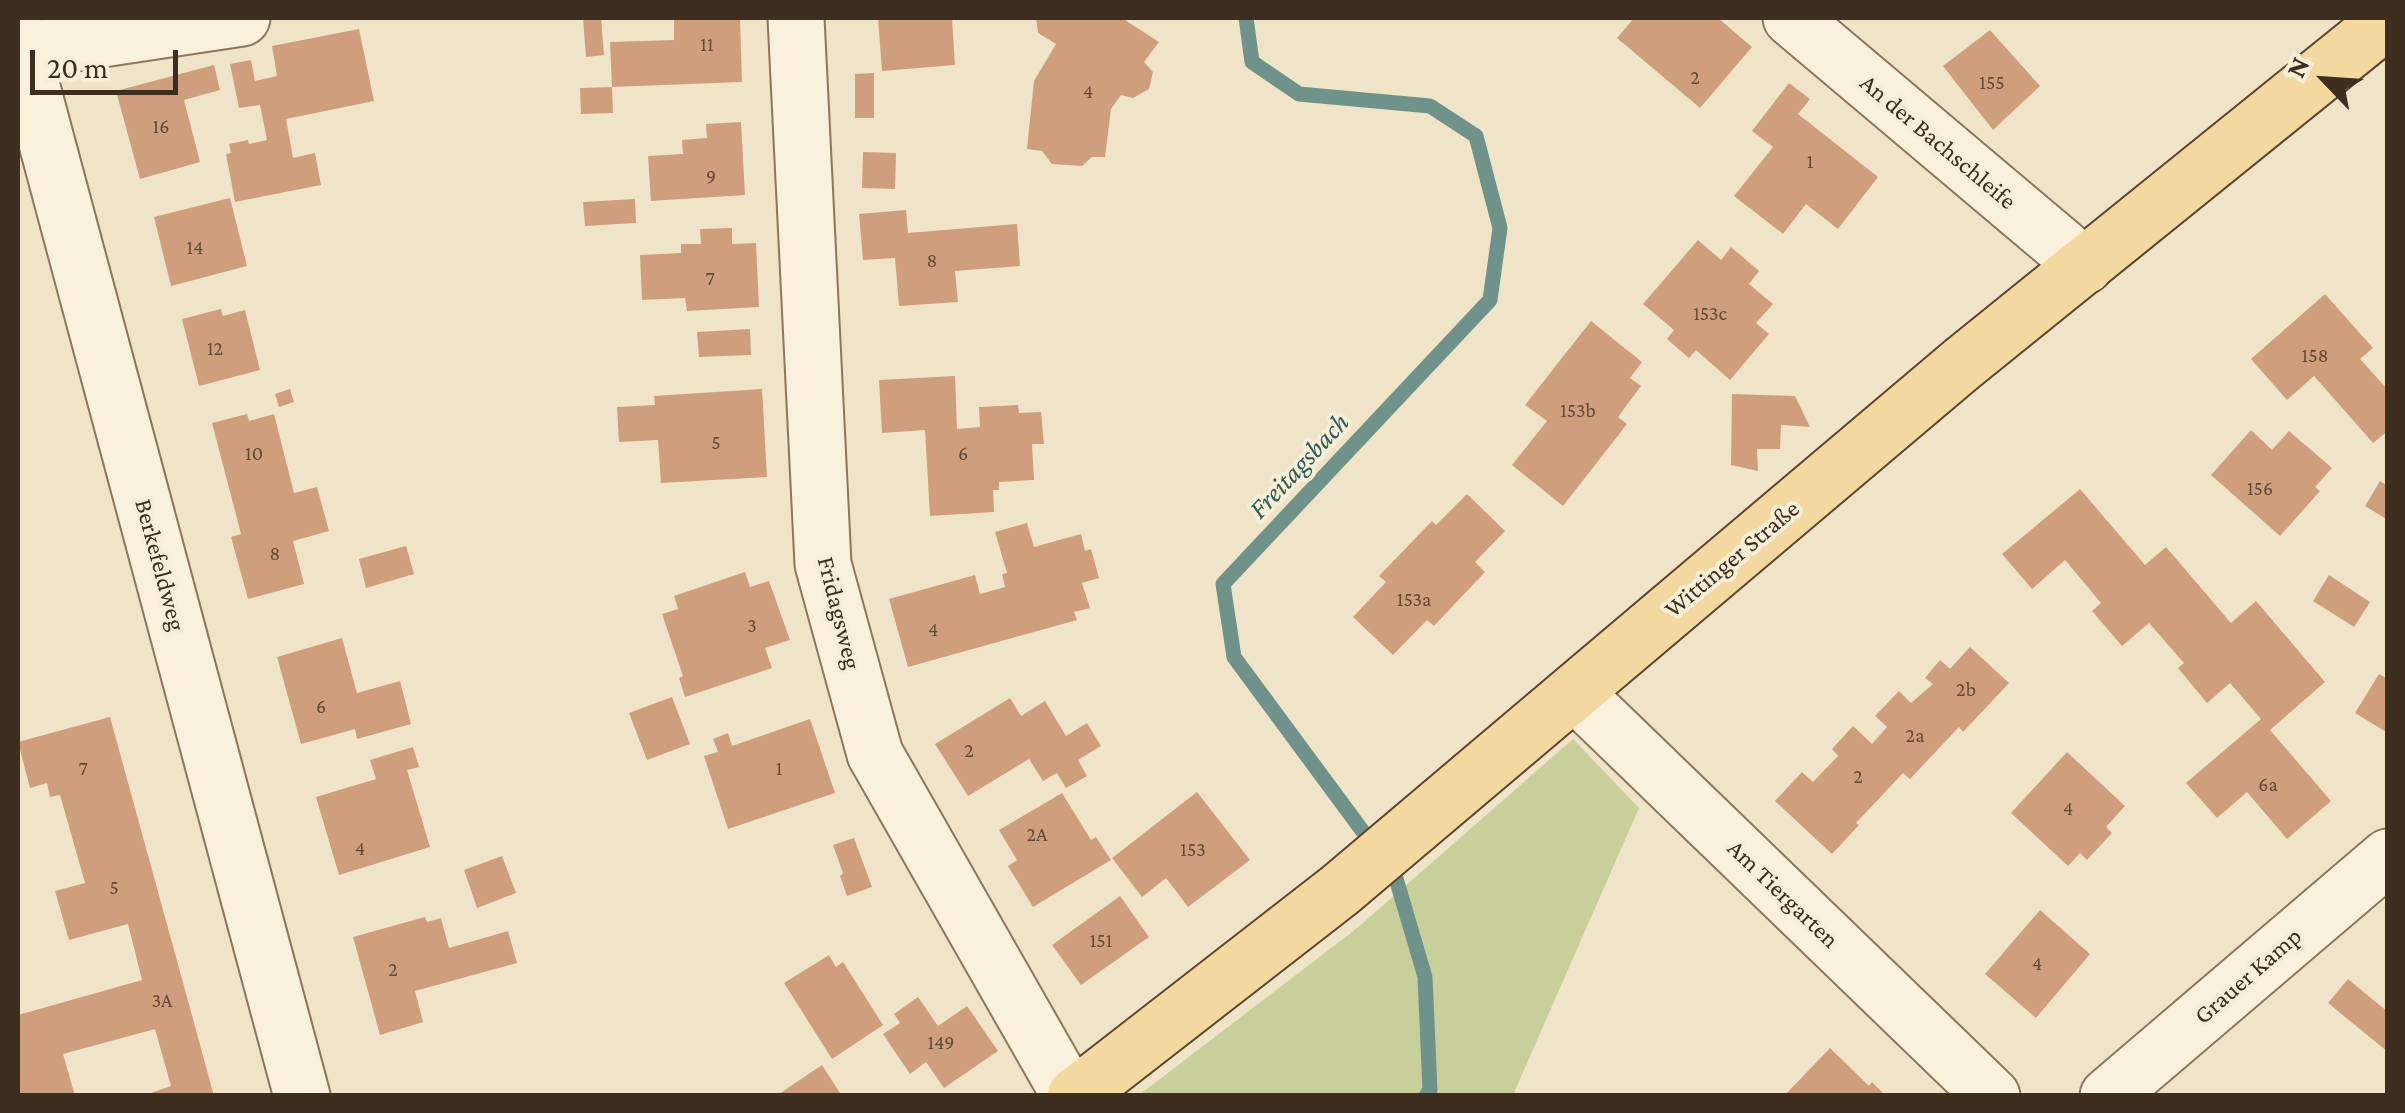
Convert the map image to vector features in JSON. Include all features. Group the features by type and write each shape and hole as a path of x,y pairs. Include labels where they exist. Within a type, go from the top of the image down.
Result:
{"main road":[{"name":"Wittinger Straße","path":"1072,1096 1340,890 1962,364 2388,20"}],"street":[{"path":"20,43 242,18"},
{"name":"Fridagsweg","path":"796,18 823,564 875,754 1072,1096"},
{"name":"An der Bachschleife","path":"1791,18 2085,266"},
{"name":"Berkefeldweg","path":"20,43 302,1096"},
{"name":"Am Tiergarten","path":"1575,692 1992,1096"},
{"name":"Grauer Kamp","path":"2108,1096 2388,856"}],"green space":[{"path":"1573,739 1639,808 1513,1095 1139,1095 1356,929"}],"building":[{"path":"583,18 601,18 604,55 586,57"},
{"path":"674,18 740,18 742,82 612,87 610,42 674,40"},
{"path":"878,18 952,18 955,65 882,71"},
{"path":"1036,18 1122,18 1159,42 1144,62 1153,72 1149,89 1133,98 1121,95 1111,109 1105,157 1092,157 1082,166 1052,164 1042,151 1027,149 1034,81 1056,44 1038,33"},
{"path":"1634,18 1718,18 1752,47 1700,108 1617,38"},
{"path":"359,29 374,101 286,119 293,158 315,153 321,185 235,202 226,154 231,153 229,144 267,140 260,105 239,108 230,64 251,60 255,81 277,76 272,46"},
{"path":"1990,30 2040,86 1993,130 1943,66"},
{"path":"214,65 220,90 184,100 200,162 140,179 116,91"},
{"path":"874,73 874,118 855,118 855,74"},
{"path":"1789,83 1810,99 1798,114 1878,177 1838,229 1806,204 1783,234 1734,196 1773,147 1752,131"},
{"path":"612,87 613,113 581,114 580,88"},
{"path":"741,122 745,195 651,201 648,156 683,154 682,140 707,138 706,124"},
{"path":"863,152 896,153 895,189 862,188"},
{"path":"230,198 247,266 171,286 154,217"},
{"path":"635,199 636,223 585,226 583,202"},
{"path":"906,210 908,233 1017,224 1020,266 955,271 958,302 899,306 895,258 863,260 859,214"},
{"path":"732,228 732,244 756,243 759,307 687,311 685,298 642,300 640,255 681,253 681,244 701,244 700,229"},
{"path":"1698,240 1721,260 1731,247 1759,271 1749,284 1773,304 1756,323 1769,334 1730,380 1696,350 1689,358 1667,339 1674,330 1643,304"},
{"path":"2325,294 2373,348 2360,359 2388,390 2388,431 2373,443 2314,376 2287,400 2251,359"},
{"path":"221,309 223,316 245,310 260,370 199,386 182,319"},
{"path":"1591,321 1642,362 1630,378 1641,386 1618,417 1627,424 1563,506 1512,465 1547,421 1525,405"},
{"path":"750,329 751,355 699,357 697,332"},
{"path":"955,376 957,429 980,427 979,407 1018,405 1019,413 1041,412 1044,444 1032,444 1034,480 999,482 999,490 993,490 994,512 930,516 925,430 882,433 879,380"},
{"path":"290,389 294,402 279,407 275,394"},
{"path":"762,389 767,477 661,483 658,440 619,442 617,407 655,405 654,396"},
{"path":"1732,394 1795,396 1810,427 1781,425 1780,449 1757,449 1758,471 1731,465"},
{"path":"247,414 249,421 274,414 294,493 317,487 329,531 293,541 304,584 248,599 231,537 241,534 212,423"},
{"path":"2251,430 2272,450 2289,431 2332,468 2315,487 2320,491 2280,536 2211,475"},
{"path":"2380,481 2388,486 2388,520 2365,506"},
{"path":"2080,489 2145,565 2166,547 2231,623 2256,601 2325,682 2270,730 2331,801 2287,839 2247,792 2217,818 2186,783 2261,719 2230,683 2207,703 2178,668 2184,663 2149,623 2122,646 2092,611 2101,603 2065,560 2032,589 2002,554"},
{"path":"1467,494 1505,531 1475,562 1485,572 1434,626 1427,620 1393,655 1353,617 1386,582 1379,576 1432,521 1436,525"},
{"path":"1027,523 1034,547 1081,534 1085,551 1091,549 1099,578 1082,583 1090,608 1074,612 1077,620 908,667 889,599 975,575 980,594 1005,587 1002,574 1007,573 995,532"},
{"path":"406,546 414,574 366,588 359,559"},
{"path":"745,572 750,587 769,581 790,640 765,648 772,668 685,697 679,678 683,676 662,614 678,609 674,596"},
{"path":"2329,575 2370,602 2354,627 2313,601"},
{"path":"342,638 357,693 400,681 411,724 357,739 355,729 301,744 277,657"},
{"path":"1970,647 2009,683 1963,732 1959,727 1910,779 1903,773 1832,854 1775,801 1802,772 1813,782 1838,756 1832,749 1853,726 1872,744 1887,727 1875,716 1899,691 1911,703 1933,684 1925,678 1940,660 1950,669"},
{"path":"2379,674 2388,679 2388,733 2355,713"},
{"path":"672,697 690,744 647,760 629,713"},
{"path":"1010,698 1021,716 1045,701 1066,736 1087,723 1101,746 1078,760 1087,776 1066,788 1057,773 1043,781 1029,759 968,796 935,744"},
{"path":"110,717 214,1096 142,1096 171,1086 155,1029 63,1054 75,1096 18,1096 18,1015 142,980 128,924 69,940 55,891 85,883 60,795 50,797 47,783 30,788 18,742"},
{"path":"810,719 835,793 728,829 704,756 718,752 713,739 728,733 732,746"},
{"path":"413,747 419,767 407,770 430,847 339,875 316,797 376,779 370,760"},
{"path":"2067,752 2125,806 2106,827 2112,833 2087,860 2080,853 2068,866 2011,813"},
{"path":"1197,792 1250,860 1188,907 1166,878 1142,897 1112,858"},
{"path":"1062,793 1091,840 1096,837 1111,860 1033,907 1008,866 1017,860 999,830"},
{"path":"854,838 872,887 847,896 833,845"},
{"path":"502,856 516,893 477,908 464,870"},
{"path":"1120,896 1149,937 1081,985 1052,945"},
{"path":"2040,910 2090,954 2036,1018 1985,974"},
{"path":"425,917 427,922 441,918 449,948 508,931 517,963 415,991 423,1022 380,1035 353,937"},
{"path":"829,955 836,967 843,962 883,1025 832,1059 784,983"},
{"path":"2348,979 2388,1012 2388,1052 2328,1003"},
{"path":"918,997 938,1026 967,1006 998,1051 944,1088 926,1062 910,1074 883,1034 900,1023 894,1014"},
{"path":"1830,1048 1869,1086 1872,1082 1886,1096 1784,1096"},
{"path":"822,1065 842,1096 776,1096"}],"waterway":[{"name":"Freitagsbach","path":"1246,18 1252,62 1299,94 1430,106 1476,136 1500,228 1490,300 1223,584 1234,657 1395,875 1425,977 1430,1090 1426,1096"}]}
